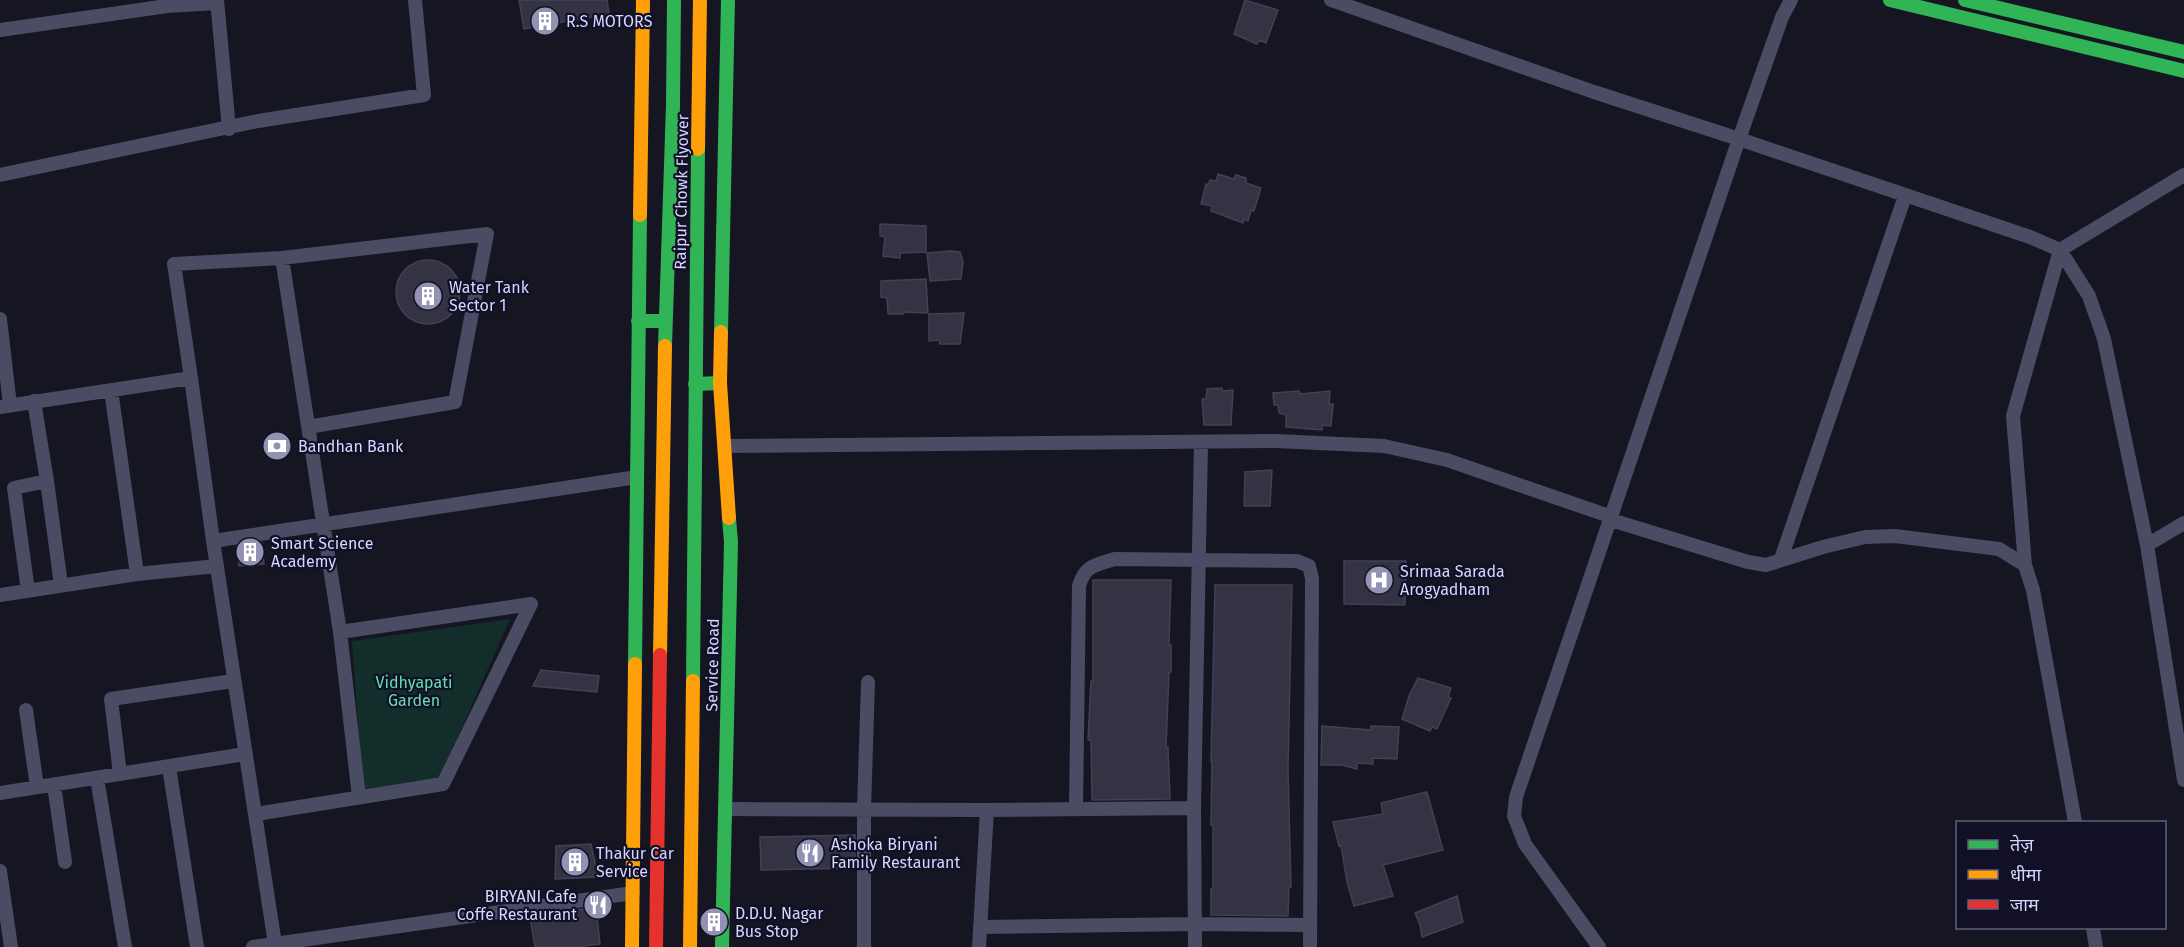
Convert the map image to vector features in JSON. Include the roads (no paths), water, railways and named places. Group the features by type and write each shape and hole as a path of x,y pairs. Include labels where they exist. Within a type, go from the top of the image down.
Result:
{"main road":[{"path":"632,947 643,0"},
{"name":"Raipur Chowk Flyover","path":"656,947 665,321 673,105 674,0"},
{"name":"Raipur Chowk Flyover","path":"690,947 700,0"},
{"name":"Service Road","path":"722,947 731,542 720,383 728,0"},
{"path":"1890,0 2184,71"},
{"path":"1967,0 2184,52"},
{"path":"638,321 665,321"},
{"path":"695,384 720,383"}],"street":[{"path":"0,175 229,129 258,121 424,95 415,0"},
{"path":"1331,0 1594,92 2030,237 2060,250 2089,296 2104,339 2147,545 2184,780"},
{"path":"1599,947 1526,844 1514,816 1516,797 1612,519 1738,139 1782,17 1791,0"},
{"path":"0,30 167,6 217,2 229,129"},
{"path":"2075,821 2033,590 2025,565 2013,416 2060,250 2184,175"},
{"path":"1781,559 1905,196"},
{"path":"275,944 256,813 233,681 174,264 282,258 487,234 455,402 308,427"},
{"path":"282,258 340,632 359,797"},
{"path":"0,319 5,406 191,378"},
{"path":"111,390 137,574"},
{"path":"34,401 61,585"},
{"path":"725,446 1276,441 1384,446 1447,460 1612,519 1748,562 1766,565 1865,537 1895,536 1999,549 2025,565"},
{"path":"1195,947 1194,808 1202,443"},
{"path":"213,541 637,477"},
{"path":"28,591 14,488 47,481"},
{"path":"2147,545 2184,523"},
{"path":"1076,809 1079,586 1083,574 1093,566 1116,560 1297,561 1309,566 1312,578 1310,947"},
{"path":"0,595 137,574 217,566"},
{"path":"256,813 443,784 531,604 340,632"},
{"path":"120,774 111,699 233,681"},
{"path":"864,947 864,809 868,682"},
{"path":"26,711 37,787"},
{"path":"0,793 245,754"},
{"path":"169,767 197,947"},
{"path":"97,778 125,947"},
{"path":"54,785 65,861"},
{"path":"725,809 1194,808"},
{"path":"979,947 987,810"},
{"path":"0,872 11,947"},
{"path":"253,947 633,893"},
{"path":"980,927 1310,925"},
{"path":"2093,929 2097,947"}],"place":[{"name":"R.S MOTORS","path":"545,21"},
{"name":"Water Tank Sector 1","path":"428,296"},
{"name":"Bandhan Bank","path":"277,446"},
{"name":"Smart Science Academy","path":"250,552"},
{"name":"Srimaa Sarada Arogyadham","path":"1379,580"},
{"name":"Ashoka Biryani Family Restaurant","path":"810,853"},
{"name":"Thakur Car Service","path":"575,862"},
{"name":"BIRYANI Cafe Coffe Restaurant","path":"598,905"},
{"name":"D.D.U. Nagar Bus Stop","path":"714,922"}],"park label":[{"name":"Vidhyapati Garden","path":"414,691"}]}
